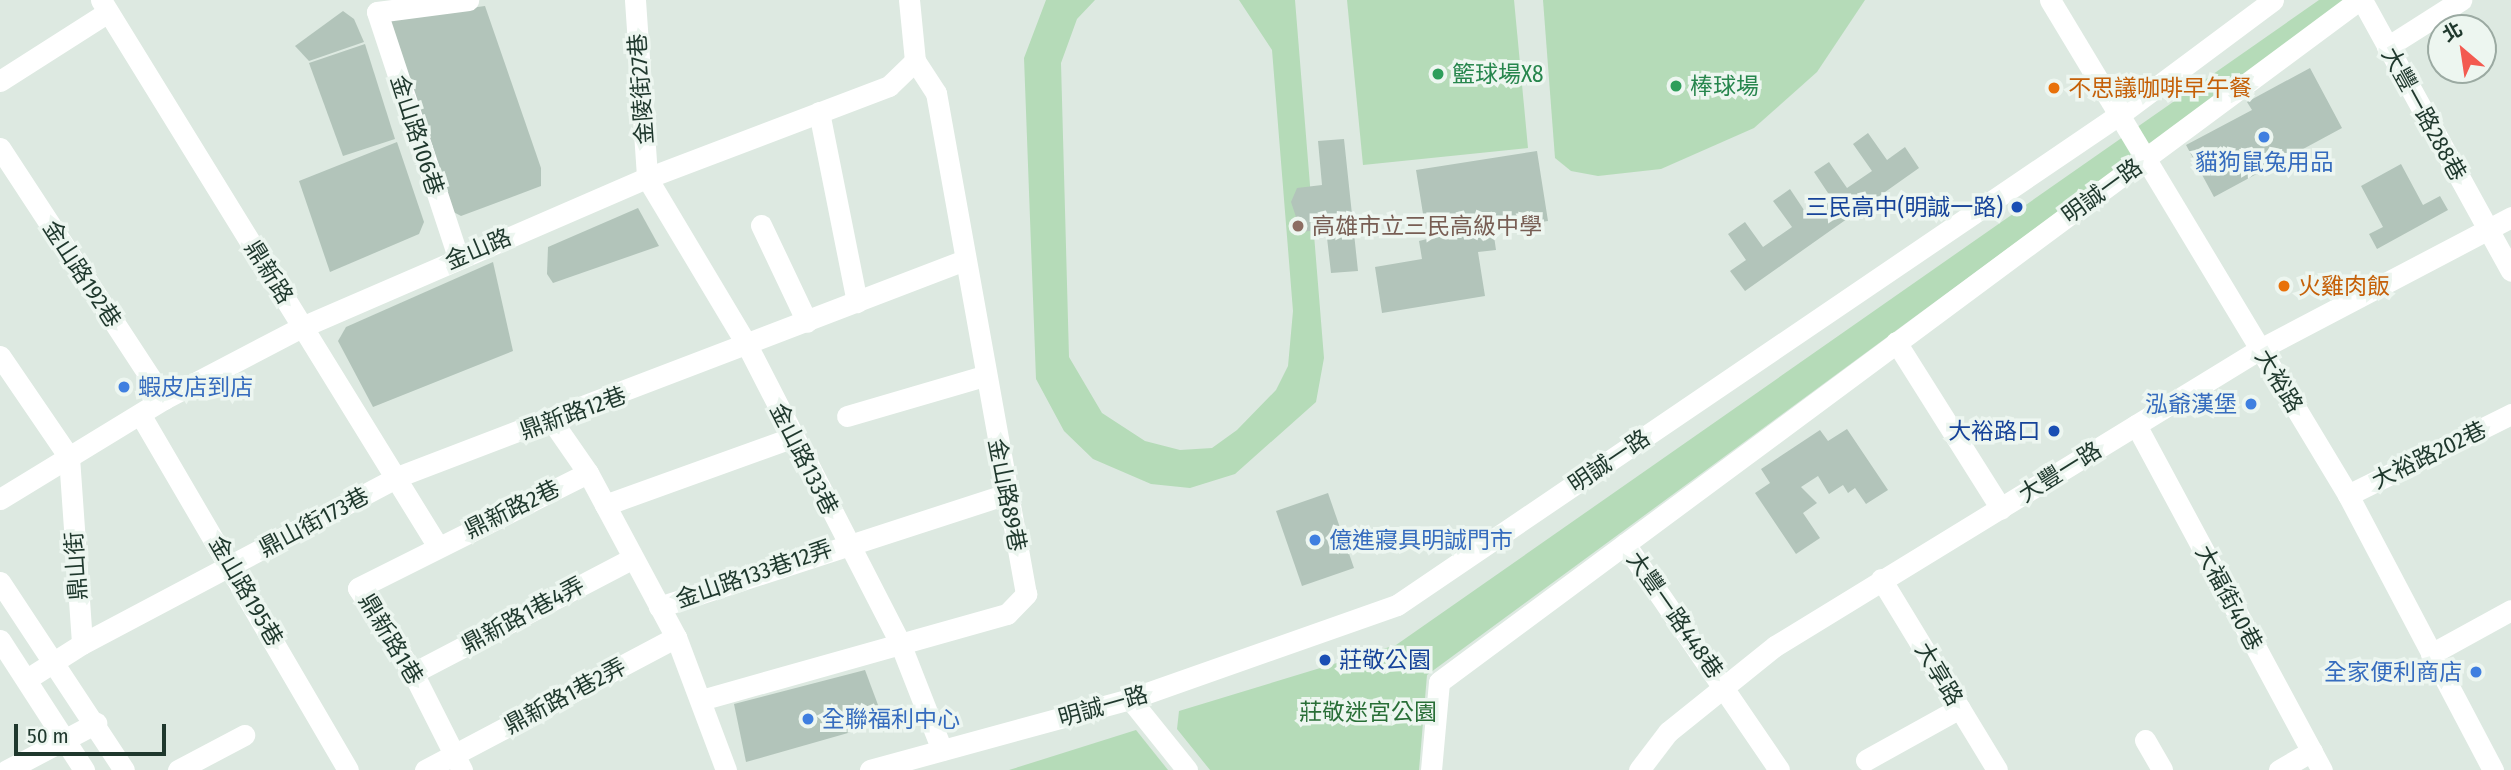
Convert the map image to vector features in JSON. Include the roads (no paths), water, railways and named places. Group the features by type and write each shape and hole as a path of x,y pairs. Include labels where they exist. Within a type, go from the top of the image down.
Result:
{"street":[{"path":"369,6 468,0"},
{"name":"金陵街27巷","path":"635,0 647,178"},
{"path":"909,0 915,61"},
{"name":"大裕路","path":"2050,0 2150,156 2260,349 2348,495 2493,770"},
{"name":"明誠一路","path":"870,770 1130,699 1397,605 2123,112 2273,0"},
{"name":"明誠一路","path":"1431,770 1439,682 2361,0"},
{"name":"大豐一路288巷","path":"2361,0 2511,271"},
{"path":"2387,47 2460,0"},
{"path":"0,82 104,6"},
{"name":"鼎新路","path":"104,6 437,545"},
{"name":"金山路106巷","path":"369,6 458,257"},
{"name":"金山路","path":"0,499 164,399 302,327 458,257 647,178 889,86 915,61"},
{"name":"金山路89巷","path":"701,700 1007,614 1026,594 961,261 936,93 915,61"},
{"path":"819,112 857,302"},
{"name":"金山路192巷","path":"0,148 164,399"},
{"name":"金山路133巷","path":"647,178 748,347 791,438 900,643 942,750"},
{"name":"大豐一路","path":"1639,770 1668,732 1726,685 1881,579 2001,509 2260,349 2511,217"},
{"path":"761,225 807,322"},
{"name":"鼎新路12巷","path":"397,477 748,347 961,261"},
{"path":"1896,342 2001,509"},
{"path":"0,356 69,457"},
{"path":"847,416 984,376"},
{"name":"金山路195巷","path":"140,414 233,566 348,770"},
{"name":"大裕路202巷","path":"2348,495 2511,414"},
{"path":"552,421 588,472 676,637 726,770"},
{"name":"大福街40巷","path":"2136,425 2322,770"},
{"path":"605,505 791,438"},
{"name":"鼎山街","path":"69,457 82,644"},
{"name":"鼎新路2巷","path":"437,545 588,472"},
{"name":"鼎山街173巷","path":"82,644 397,477"},
{"name":"金山路133巷12弄","path":"659,607 848,542 1006,494"},
{"name":"大豐一路448巷","path":"1625,544 1726,685 1779,770"},
{"name":"鼎新路1巷","path":"437,545 358,588 413,673 459,763"},
{"name":"鼎新路1巷4弄","path":"413,673 633,558"},
{"name":"大享路","path":"1881,579 1997,770"},
{"path":"0,582 55,660 124,770"},
{"path":"2431,654 2511,610"},
{"name":"鼎新路1巷2弄","path":"425,770 459,763 676,637"},
{"path":"0,640 84,770"},
{"path":"27,679 82,644"},
{"path":"1130,699 1186,770"},
{"path":"1866,760 1960,708"},
{"path":"7,770 96,723"},
{"path":"178,770 244,736"},
{"path":"2145,740 2162,770"},
{"path":"2279,770 2312,751"}],"place":[{"name":"籃球場X8","path":"1438,74"},
{"name":"棒球場","path":"1676,86"},
{"name":"不思議咖啡早午餐","path":"2054,88"},
{"name":"貓狗鼠兔用品","path":"2264,137"},
{"name":"三民高中(明誠一路)","path":"2017,207"},
{"name":"高雄市立三民高級中學","path":"1298,226"},
{"name":"火雞肉飯","path":"2284,286"},
{"name":"蝦皮店到店","path":"124,387"},
{"name":"泓爺漢堡","path":"2251,404"},
{"name":"大裕路口","path":"2054,431"},
{"name":"億進寢具明誠門市","path":"1315,540"},
{"name":"莊敬公園","path":"1325,660"},
{"name":"全家便利商店","path":"2476,672"},
{"name":"全聯福利中心","path":"808,719"}],"park label":[{"name":"莊敬迷宮公園","path":"1368,712"}]}
